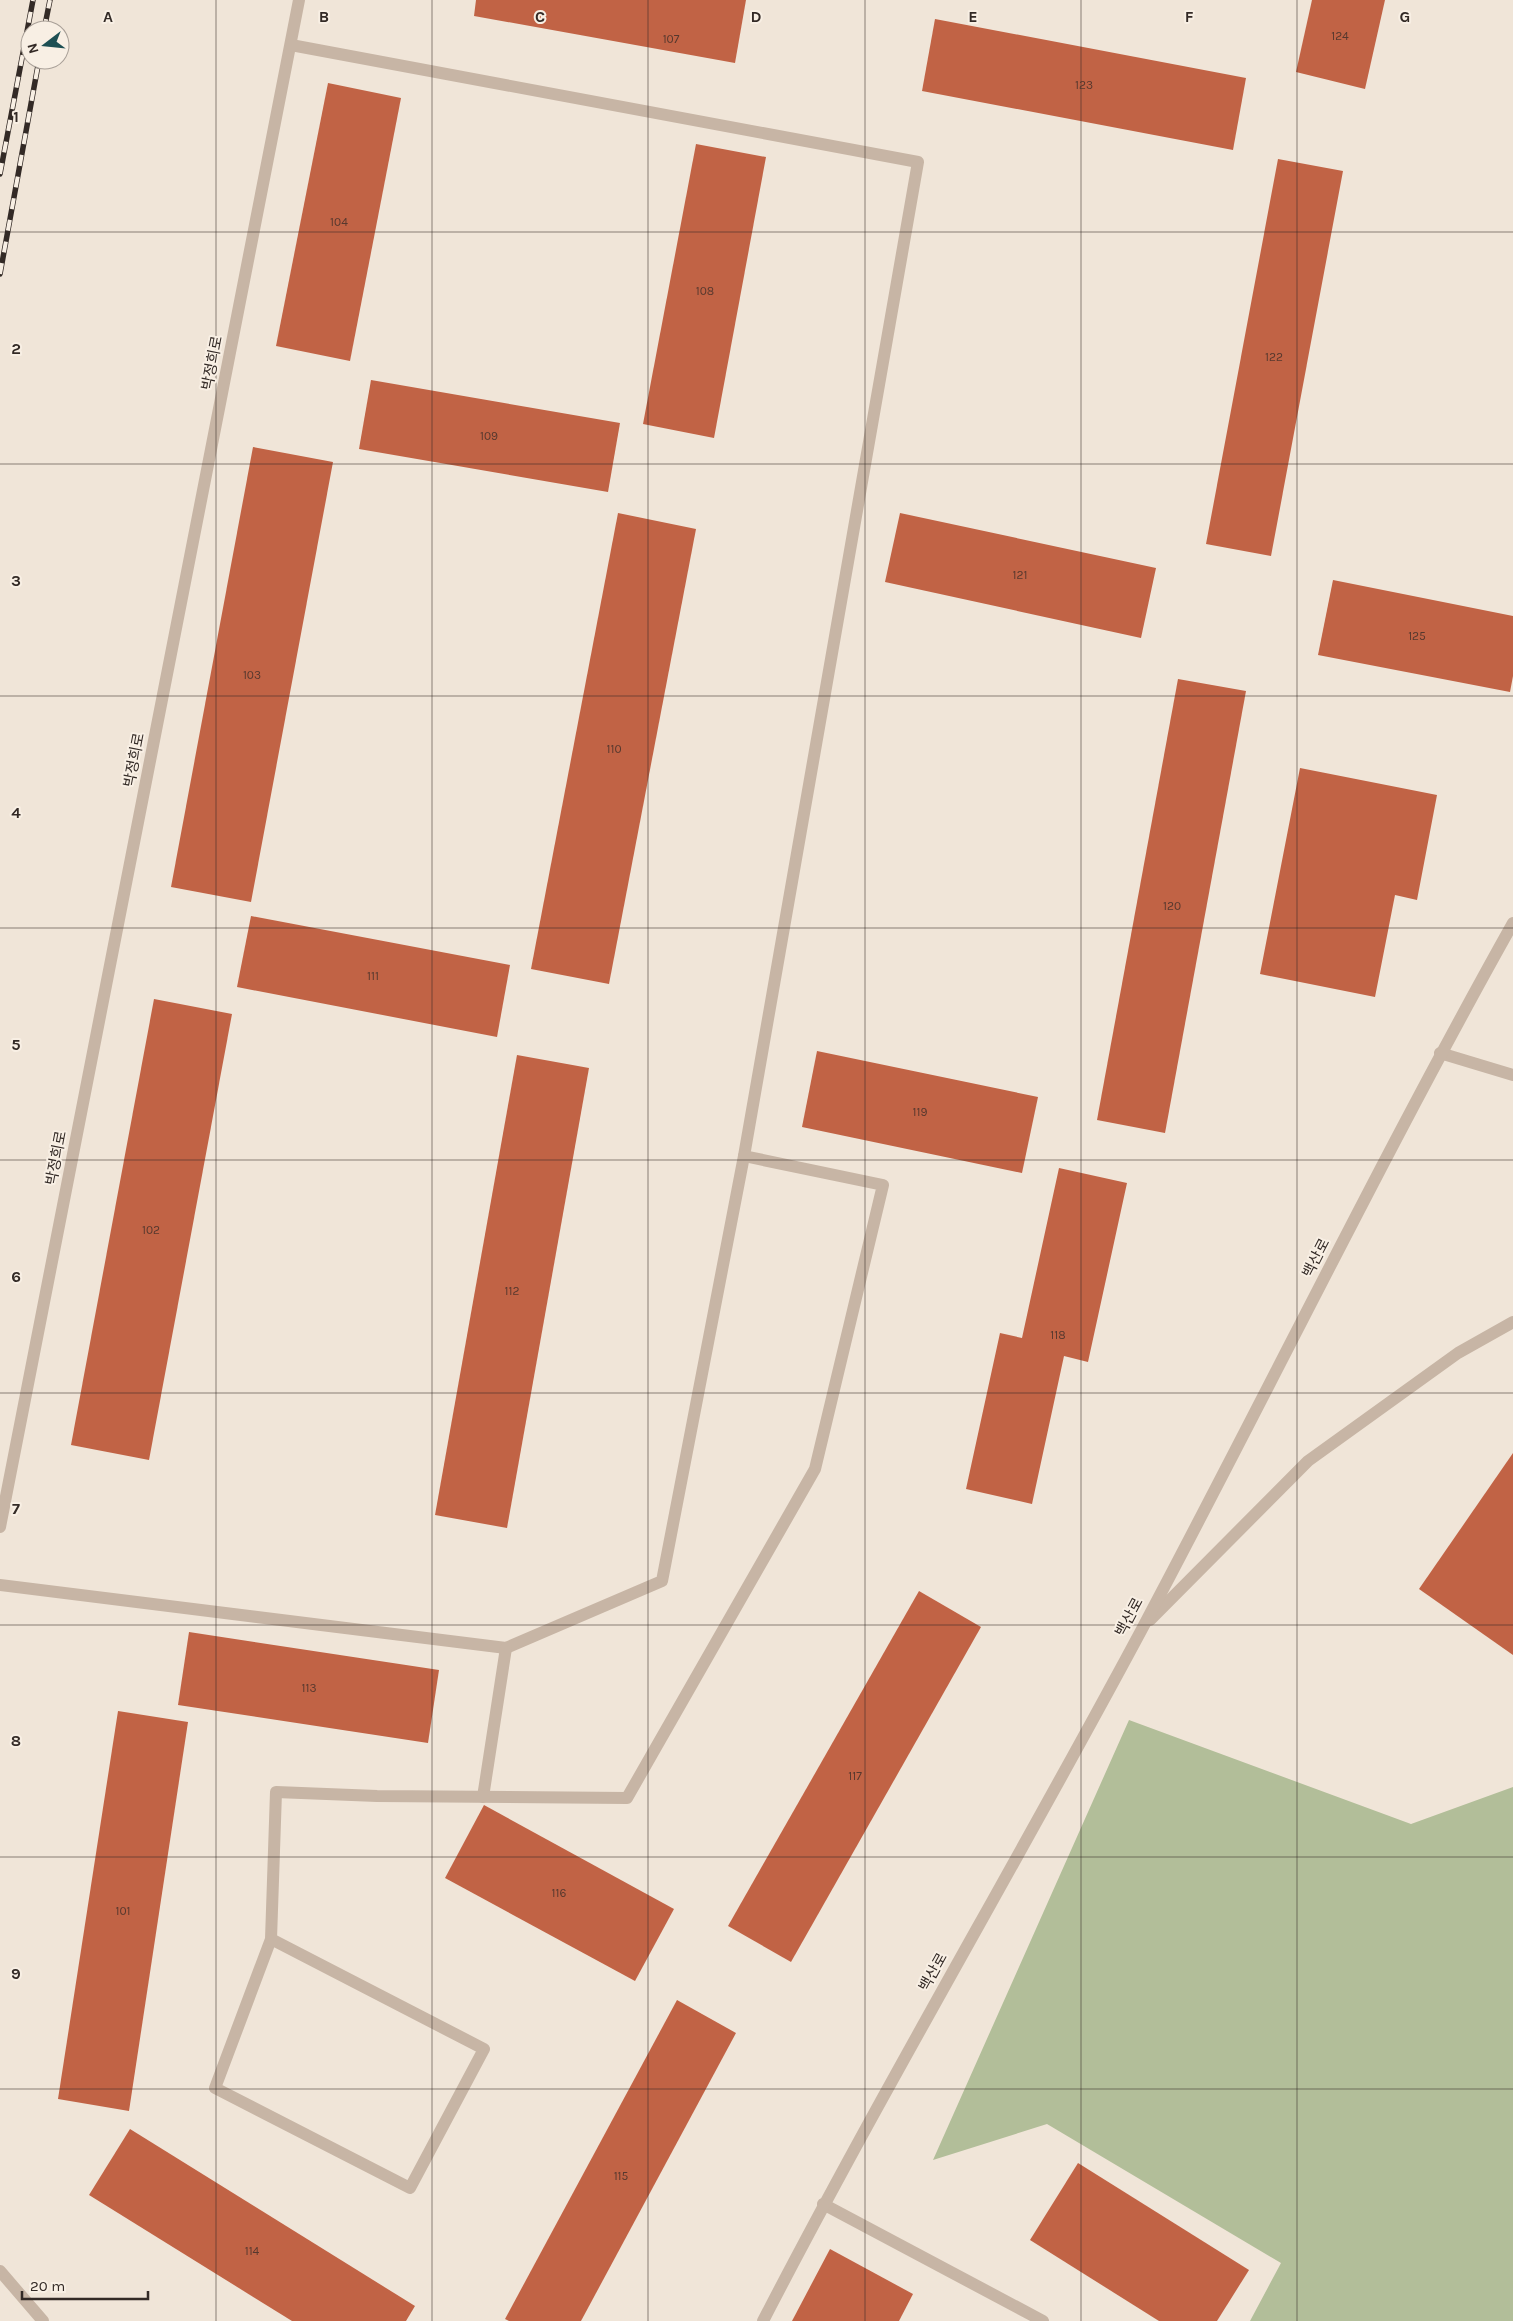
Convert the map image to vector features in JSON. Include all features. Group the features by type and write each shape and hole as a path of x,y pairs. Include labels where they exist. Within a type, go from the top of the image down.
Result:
{"street":[{"name":"박정희로","path":"0,1527 299,0"},
{"path":"0,1585 506,1648 662,1581 744,1156 918,162 291,45"},
{"name":"백산로","path":"762,2321 823,2204 1142,1629 1440,1053 1513,923"},
{"path":"1440,1053 1513,1075"},
{"path":"271,1939 484,2049 410,2188 214,2088 271,1939 276,1792 627,1798 815,1469 883,1185 744,1156"},
{"path":"1142,1629 1308,1461 1458,1353 1513,1322"},
{"path":"483,1797 506,1648"},
{"path":"823,2204 1043,2321"},
{"path":"0,2271 43,2321"}],"green space":[{"path":"1129,1720 1411,1824 1513,1787 1513,2321 1250,2321 1281,2263 1047,2124 933,2160"}],"building":[{"path":"476,0 746,0 735,63 474,16"},
{"path":"1312,0 1385,0 1365,89 1296,72"},
{"path":"935,19 1246,78 1233,150 922,91"},
{"path":"328,83 401,98 350,361 276,346"},
{"path":"696,144 766,157 714,438 643,424"},
{"path":"1278,159 1343,171 1271,556 1206,544"},
{"path":"371,380 620,423 608,492 359,449"},
{"path":"253,447 333,462 251,902 171,887"},
{"path":"618,513 696,529 609,984 531,969"},
{"path":"900,513 1156,568 1141,638 885,582"},
{"path":"1333,580 1513,616 1513,676 1510,692 1318,655"},
{"path":"1178,679 1246,691 1165,1133 1097,1120"},
{"path":"1300,768 1437,795 1417,900 1395,895 1375,997 1260,974"},
{"path":"251,916 510,965 497,1037 237,987"},
{"path":"154,999 232,1014 149,1460 71,1445"},
{"path":"817,1051 1038,1097 1022,1173 802,1127"},
{"path":"517,1055 589,1068 507,1528 435,1515"},
{"path":"1059,1168 1127,1183 1088,1362 1064,1356 1032,1504 966,1489 1000,1333 1022,1338"},
{"path":"1513,1453 1513,1655 1419,1589"},
{"path":"919,1591 981,1627 791,1962 728,1926"},
{"path":"189,1632 439,1670 428,1743 178,1705"},
{"path":"118,1711 188,1722 129,2111 58,2099"},
{"path":"484,1805 674,1909 635,1981 445,1878"},
{"path":"677,2000 736,2033 581,2321 509,2321 505,2319"},
{"path":"130,2129 415,2306 406,2321 292,2321 89,2195"},
{"path":"1078,2163 1249,2270 1217,2321 1159,2321 1030,2240"},
{"path":"830,2249 913,2294 899,2321 792,2321"}],"railway":[{"path":"0,174 33,0"},
{"path":"46,20 50,0"},
{"path":"0,274 37,70"}]}
